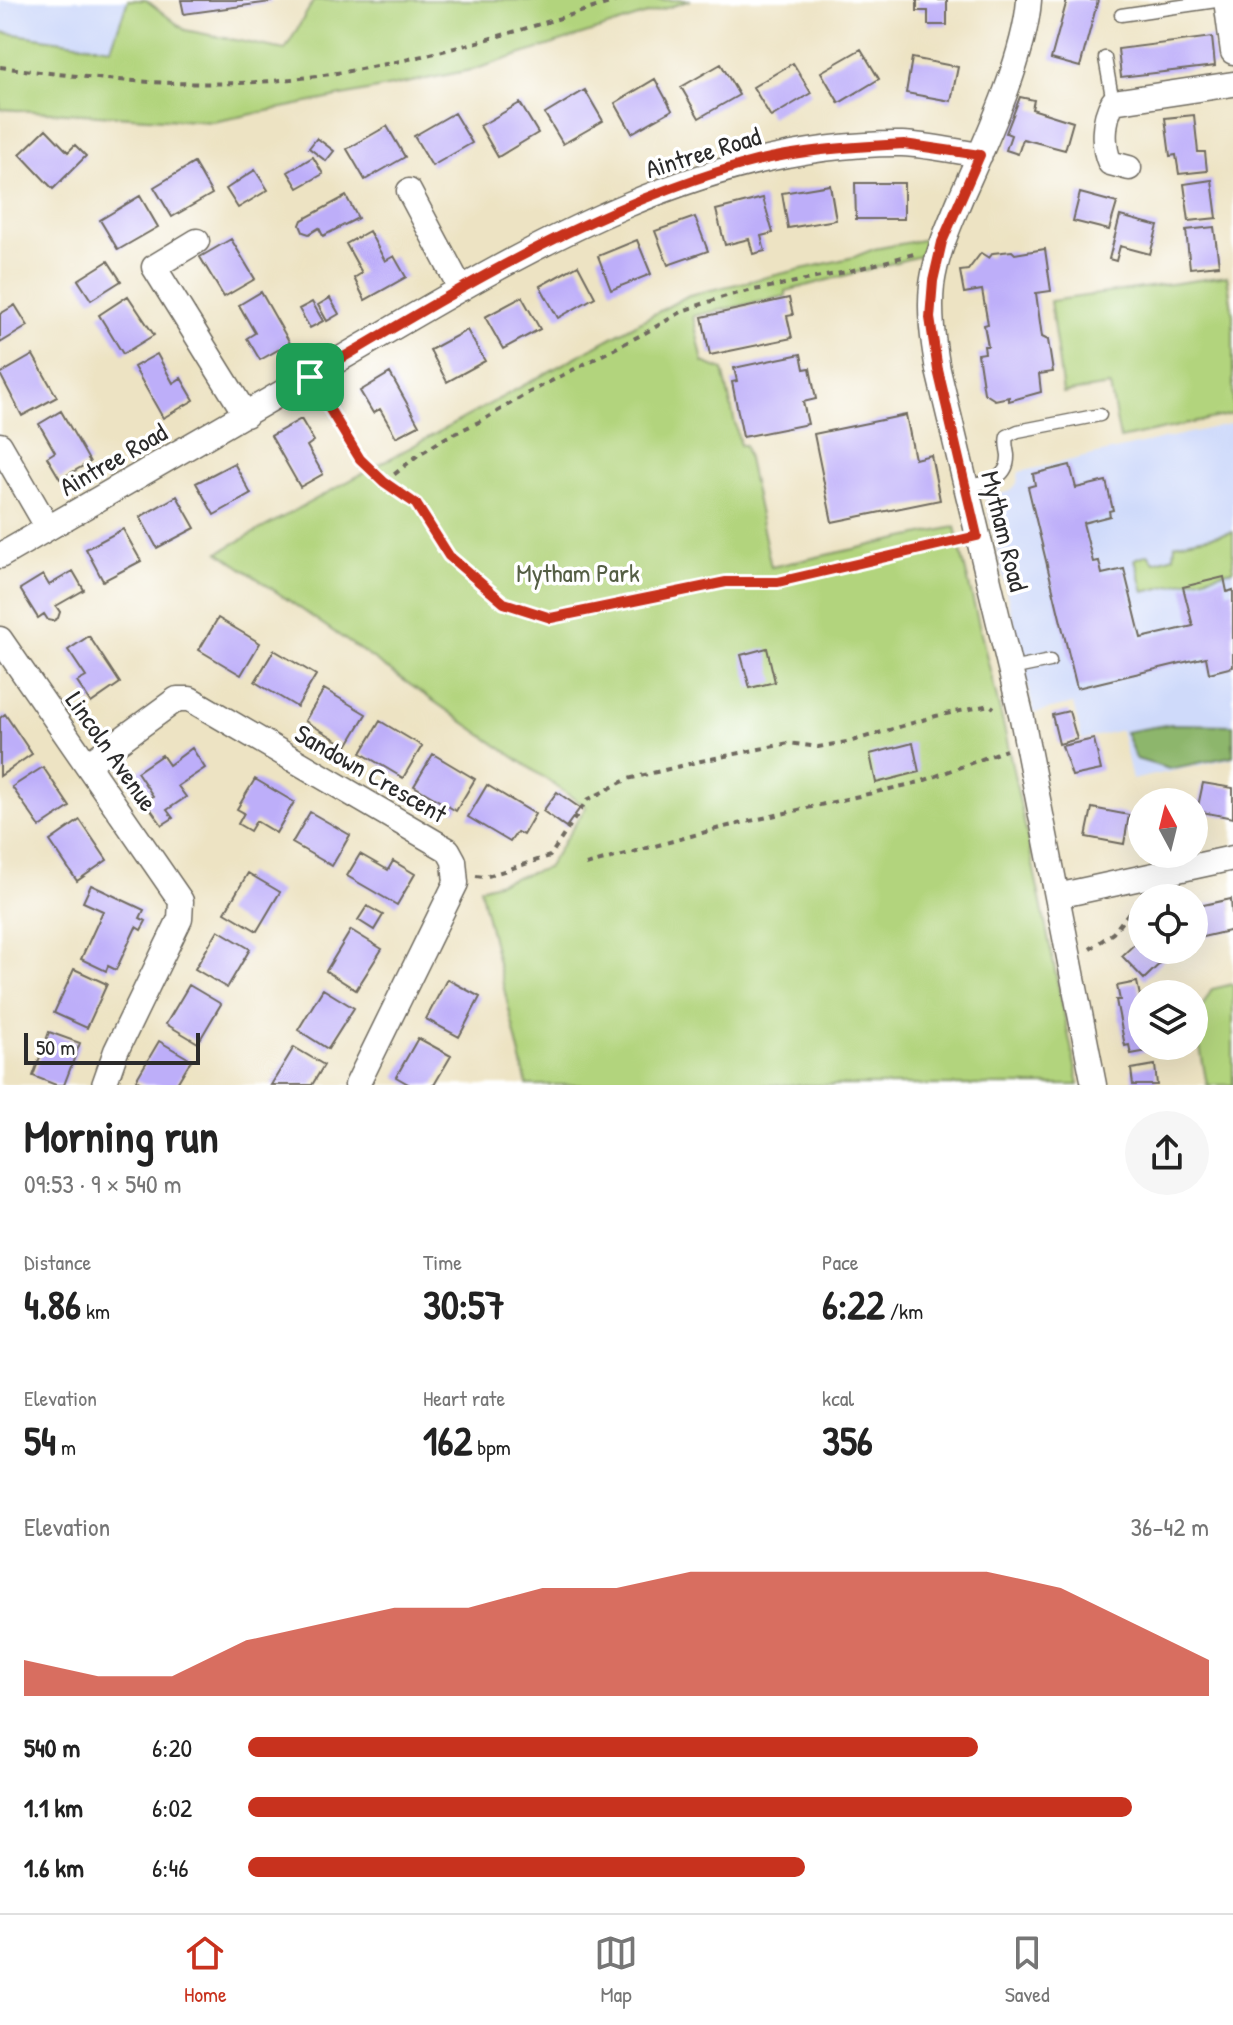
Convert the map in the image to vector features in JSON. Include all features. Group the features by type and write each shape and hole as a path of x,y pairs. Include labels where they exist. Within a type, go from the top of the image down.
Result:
{"street":[{"name":"Mytham Road","path":"1029,0 1015,61 940,252 933,281 930,318 938,370 1022,718 1094,1085"},
{"path":"1224,0 1233,52"},
{"path":"1129,168 1110,163 1106,154 1104,144 1109,108 1113,102 1233,84"},
{"name":"Aintree Road","path":"0,556 461,289 580,227 656,193 743,165 828,148 904,144 980,155"},
{"path":"409,191 461,289"},
{"path":"197,241 154,267 246,415"},
{"path":"0,445 48,528"},
{"name":"Lincoln Avenue","path":"0,639 88,764 185,891 180,919 116,1051 104,1085"},
{"name":"Sandown Crescent","path":"88,764 177,699 190,699 448,850 457,874"},
{"path":"1057,896 1233,858"},
{"path":"357,1085 456,883 457,874"}],"lane":[{"path":"1121,15 1224,0"},
{"path":"1105,58 1113,102"},
{"path":"965,487 1004,473 1007,436 1018,431 1100,415"},
{"path":"1011,669 1050,661"}],"path":[{"path":"0,67 162,83 240,83 323,74 405,59 511,33 619,0"},
{"path":"384,482 447,437 685,310 729,295 846,272 925,251 940,252"},
{"path":"310,377 360,459 384,482 416,504 449,556 504,603 551,618 726,582 778,582 977,536"},
{"path":"457,874 485,877 550,856 587,800 628,779 789,743 818,747 852,741 936,716 990,705 1006,716 1022,718"},
{"path":"586,865 720,828 920,782 1027,744"},
{"path":"1070,958 1100,943 1124,922 1138,899 1146,876"}],"shaded area":[{"path":"0,0 128,0 111,48 0,32"},
{"path":"1233,423 1233,758 1132,780 1121,730 1082,740 1073,704 1034,713 985,498 1011,491 1017,483 1019,472"}],"green space":[{"path":"128,0 146,0 185,30 285,50 314,0 691,0 476,69 213,122 0,109 0,32 111,48"},
{"name":"Mytham Park","path":"927,239 920,256 786,291 786,296 693,316 703,362 723,370 740,445 745,445 771,567 955,527 1006,736 1079,1085 527,1085 480,888 547,868 586,807 219,552 689,295 854,257 874,249"},
{"path":"1227,276 1233,315 1233,414 1120,439 1110,386 1063,393 1050,301"},
{"path":"1233,532 1233,570 1144,592 1135,559 1148,554 1154,562 1174,556 1175,544"},
{"path":"1171,724 1233,725 1233,756 1169,769 1136,759 1125,732"},
{"path":"1233,984 1233,1085 1207,1085 1202,1060 1208,1060 1208,996 1212,989"}],"building":[{"path":"181,0 271,0 271,2 184,14"},
{"path":"917,0 947,0 947,25 928,25 928,11 917,11"},
{"path":"1067,0 1098,0 1080,67 1051,59"},
{"path":"1212,37 1215,66 1121,77 1118,49"},
{"path":"861,49 879,79 839,103 821,72"},
{"path":"912,58 958,67 951,101 906,93"},
{"path":"793,63 811,93 771,117 753,87"},
{"path":"721,64 739,95 699,118 681,87"},
{"path":"655,79 672,110 632,133 615,103"},
{"path":"585,90 603,121 563,144 545,114"},
{"path":"1020,97 1034,100 1032,109 1073,122 1065,150 1023,139 1018,154 1006,150 1011,135 1006,133"},
{"path":"520,103 538,133 498,157 480,126"},
{"path":"454,113 472,143 432,166 414,136"},
{"path":"1194,115 1198,152 1205,152 1207,171 1179,174 1176,155 1170,156 1165,118"},
{"path":"387,126 405,157 365,180 347,149"},
{"path":"46,129 68,152 75,145 86,156 53,189 20,154"},
{"path":"317,138 334,151 326,161 309,148"},
{"path":"313,157 323,174 298,188 288,172"},
{"path":"194,163 212,194 172,217 154,187"},
{"path":"255,170 268,190 238,208 226,189"},
{"path":"1212,180 1217,218 1189,221 1184,184"},
{"path":"855,183 904,183 904,219 856,219"},
{"path":"830,185 836,220 788,228 782,193"},
{"path":"1080,193 1117,203 1109,230 1073,221"},
{"path":"140,196 158,227 118,250 100,220"},
{"path":"346,196 358,218 323,236 319,228 309,234 303,232 300,225 302,220"},
{"path":"763,198 773,233 761,236 765,251 753,254 749,239 725,245 716,210"},
{"path":"1120,216 1158,226 1150,254 1120,246 1116,261 1109,259"},
{"path":"695,217 708,251 668,265 655,231"},
{"path":"1214,227 1219,265 1190,268 1186,230"},
{"path":"369,231 385,261 394,256 406,277 365,300 354,278 362,273 346,244"},
{"path":"231,239 255,279 224,297 200,257"},
{"path":"637,240 651,274 611,290 598,256"},
{"path":"1045,249 1051,291 1036,293 1042,337 1048,340 1053,372 1039,374 1041,392 1009,401 1009,397 995,400 984,393 978,354 985,353 984,346 988,346 982,290 964,293 960,271 968,270 981,253 989,258 993,253 1012,251 1015,254"},
{"path":"108,261 121,281 91,300 78,280"},
{"path":"578,265 595,297 558,318 540,286"},
{"path":"261,292 290,343 260,360 247,338 255,333 239,305"},
{"path":"128,296 154,335 123,354 99,315"},
{"path":"522,297 540,329 503,349 485,317"},
{"path":"330,298 339,314 327,321 318,305"},
{"path":"789,298 793,315 787,316 792,338 710,355 702,317"},
{"path":"312,302 323,321 310,328 299,309"},
{"path":"15,305 28,326 0,343 0,314"},
{"path":"467,330 485,361 447,382 430,350"},
{"path":"157,354 173,383 181,378 194,400 163,418 134,367"},
{"path":"801,354 804,369 810,368 816,399 803,402 808,424 743,437 732,382 737,381 734,368"},
{"path":"33,355 57,397 22,416 0,374"},
{"path":"390,373 419,425 396,437 380,409 373,413 360,391"},
{"path":"61,411 90,462 60,479 47,457 55,452 39,424"},
{"path":"906,415 915,459 931,455 940,500 832,522 814,434"},
{"path":"301,419 314,441 307,446 323,474 300,487 271,436"},
{"path":"234,463 251,494 214,515 196,483"},
{"path":"1070,465 1076,488 1106,481 1113,510 1109,511 1110,516 1083,523 1093,562 1099,561 1102,574 1124,569 1141,638 1193,626 1183,587 1224,577 1227,592 1233,590 1233,667 1209,673 1206,657 1077,688 1028,487 1035,485 1033,474"},
{"path":"177,496 195,528 157,548 140,517"},
{"path":"123,529 141,561 103,581 86,549"},
{"path":"73,571 84,590 56,606 60,612 58,618 48,620 44,614 38,618 20,589 43,575 49,585"},
{"path":"218,618 260,643 241,675 199,650"},
{"path":"89,636 120,683 91,703 77,682 86,677 68,650"},
{"path":"767,648 775,682 750,688 741,655"},
{"path":"274,650 316,675 297,707 255,682"},
{"path":"324,689 366,714 347,746 305,721"},
{"path":"1069,711 1077,739 1059,744 1052,715"},
{"path":"5,714 32,754 0,776 0,718"},
{"path":"380,721 422,746 403,778 361,753"},
{"path":"1094,739 1101,770 1072,776 1062,746"},
{"path":"913,743 919,772 876,783 870,754"},
{"path":"192,748 205,768 178,786 186,797 167,810 173,818 162,825 145,801 153,796 137,772 162,755 169,765"},
{"path":"433,754 475,779 456,811 414,786"},
{"path":"43,767 70,807 40,827 12,787"},
{"path":"255,779 294,802 276,833 256,821 250,831 238,824 244,813 237,809"},
{"path":"1203,783 1233,788 1233,818 1208,813 1208,788 1202,788"},
{"path":"487,785 535,814 523,835 517,832 510,842 468,817"},
{"path":"557,792 580,808 566,827 543,811"},
{"path":"1092,808 1128,815 1124,844 1086,837"},
{"path":"310,812 350,835 332,866 292,843"},
{"path":"80,820 107,860 77,881 50,841"},
{"path":"360,854 388,870 393,861 415,874 397,905 347,876"},
{"path":"248,873 280,892 257,931 225,912"},
{"path":"91,885 144,910 140,918 146,921 141,930 136,927 116,970 108,966 106,971 81,959 103,911 83,902"},
{"path":"1231,899 1233,930 1208,936 1208,904"},
{"path":"367,906 383,915 374,930 358,920"},
{"path":"218,930 250,949 227,988 195,969"},
{"path":"351,930 382,949 356,990 326,971"},
{"path":"1130,964 1160,964 1144,979"},
{"path":"74,969 107,984 87,1028 54,1013"},
{"path":"447,979 480,997 459,1037 426,1019"},
{"path":"1128,984 1128,1045 1125,1046 1116,1000 1120,1000 1117,986"},
{"path":"189,985 221,1004 198,1043 166,1024"},
{"path":"323,989 354,1008 328,1049 298,1030"},
{"path":"49,1032 80,1043 64,1085 33,1076"},
{"path":"418,1038 451,1056 434,1085 410,1085 396,1077"},
{"path":"159,1041 191,1060 176,1085 145,1085 136,1080"},
{"path":"294,1047 324,1065 312,1085 271,1085"},
{"path":"1155,1065 1157,1085 1133,1085 1131,1069"}],"route":[{"path":"904,144 980,155 942,242 933,281 930,318 938,370 977,536 778,582 726,582 551,618 504,603 449,556 416,504 384,482 360,459 310,377 461,289 567,232 656,193 743,165 828,148 904,144"}]}
